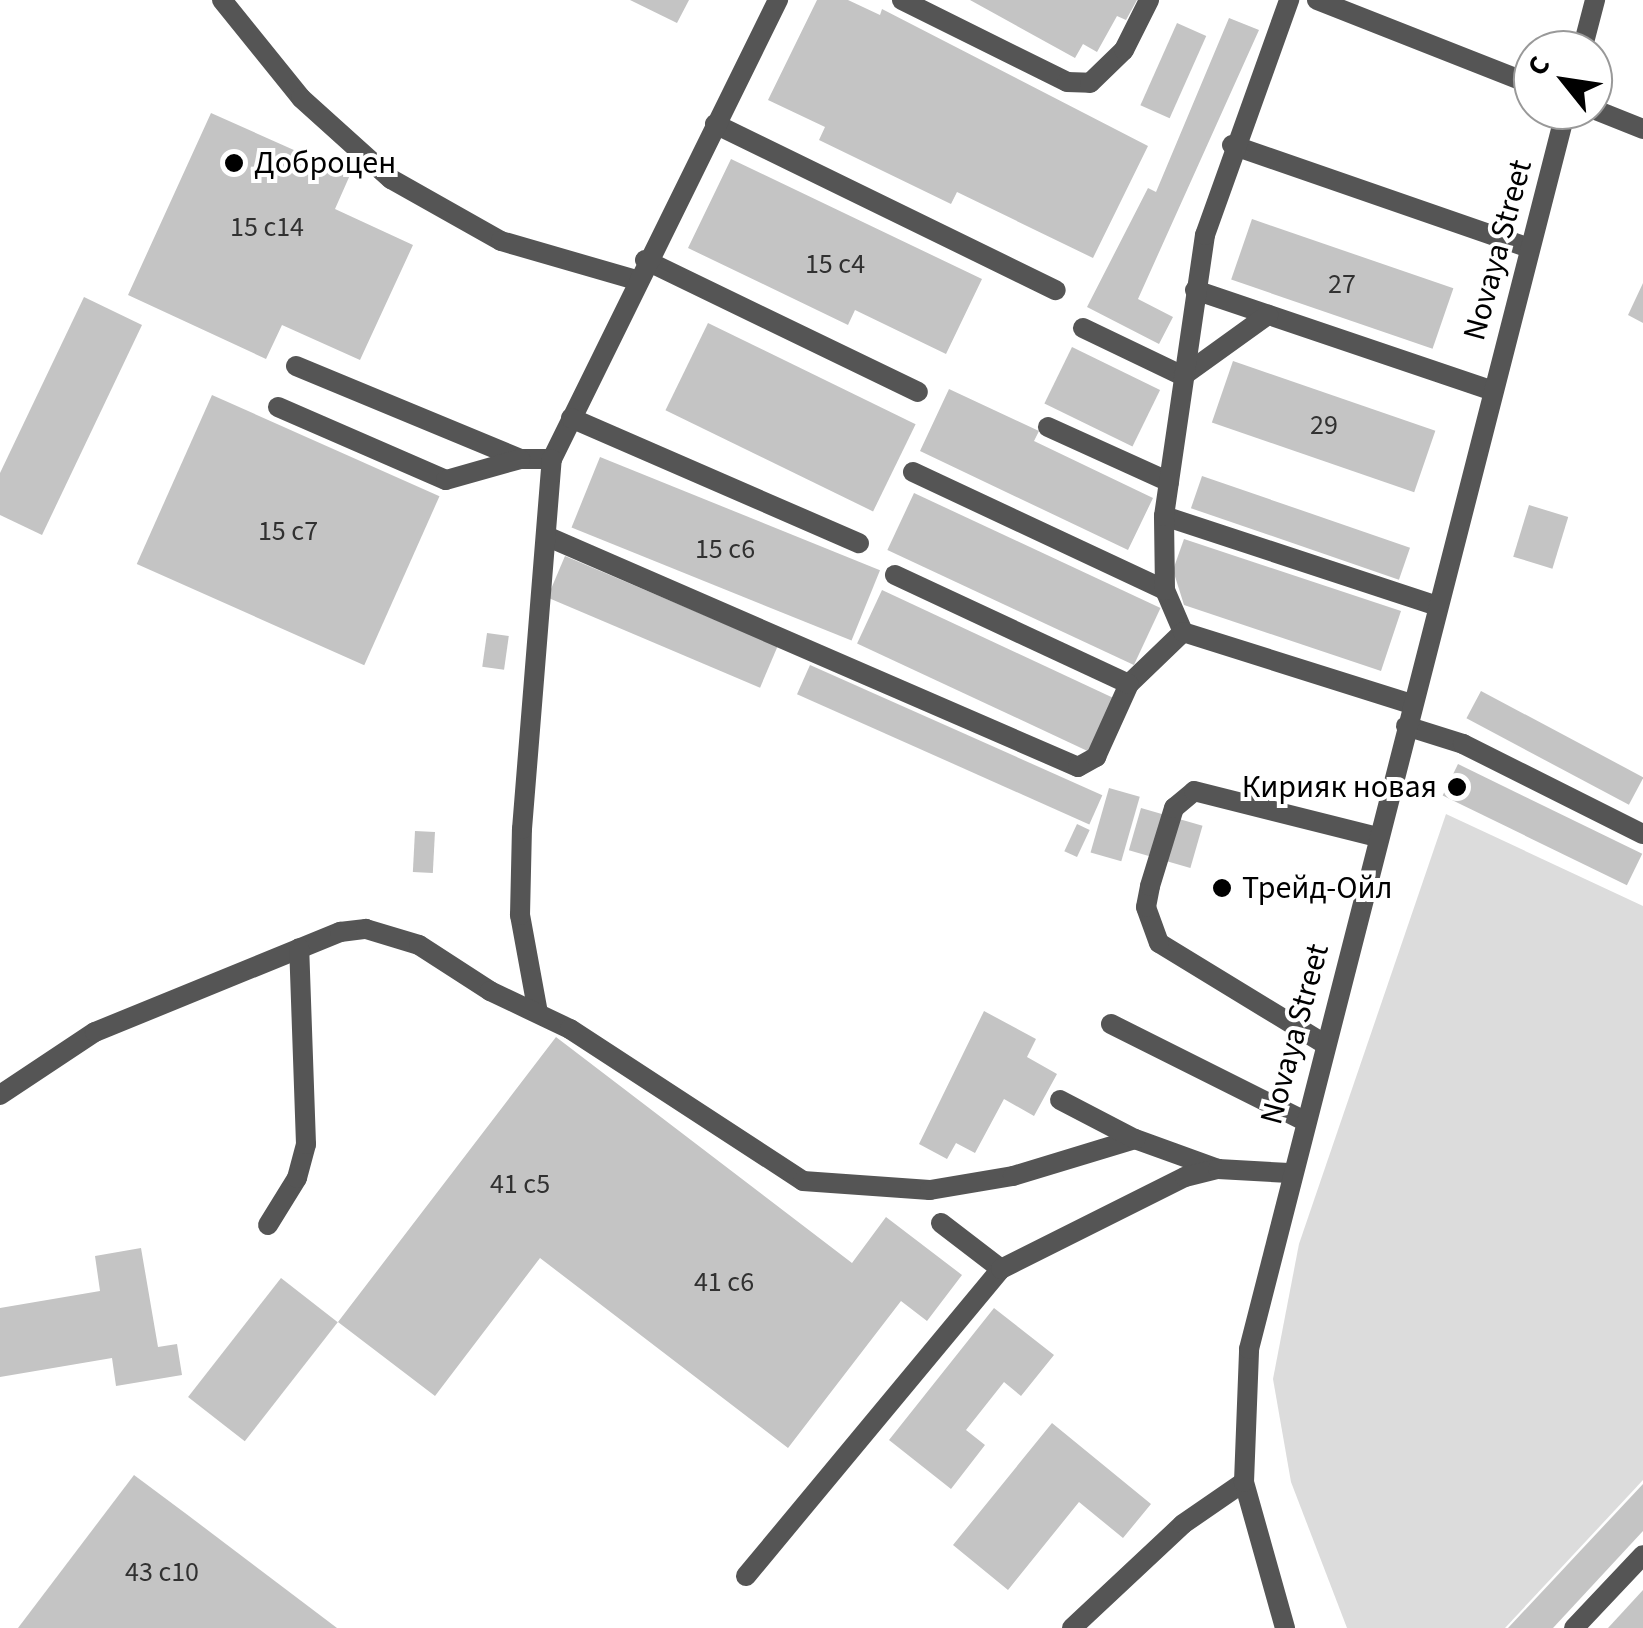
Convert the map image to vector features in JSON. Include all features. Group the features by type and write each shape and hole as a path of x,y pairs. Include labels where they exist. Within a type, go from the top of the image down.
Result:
{"street":[{"path":"222,0 302,98 391,179 500,242 636,280"},
{"path":"538,1013 520,915 552,459 636,280 778,0"},
{"path":"902,0 1067,82 1090,82 1124,50 1149,0"},
{"path":"1289,0 1232,145 1195,290 1164,516 1164,590 1183,632 1412,704"},
{"path":"1318,0 1513,77"},
{"path":"1588,30 1596,0"},
{"path":"1613,117 1643,129"},
{"path":"714,124 1056,290"},
{"name":"Novaya Street","path":"1285,1628 1244,1482 1249,1349 1303,1120 1561,130"},
{"path":"1232,145 1530,248"},
{"path":"646,260 918,392"},
{"path":"1195,290 1493,390"},
{"path":"1183,376 1268,314"},
{"path":"1083,328 1183,376"},
{"path":"296,366 520,460"},
{"path":"278,407 446,480 520,460 552,459"},
{"path":"571,418 859,544"},
{"path":"1048,426 1169,482"},
{"path":"914,472 1164,590"},
{"path":"1164,516 1437,606"},
{"path":"546,536 1078,767 1096,757 1130,684 1183,632"},
{"path":"896,575 1130,684"},
{"path":"1406,726 1464,744 1643,834"},
{"path":"1323,1043 1159,943 1146,907 1150,886 1174,808 1194,791 1377,837"},
{"path":"0,1095 95,1032 340,932 391,931 538,1013 756,1156 826,1187 930,1190 1013,1176 1135,1138"},
{"path":"268,1225 297,1178 306,1144 299,948"},
{"path":"1112,1024 1303,1120"},
{"path":"1060,1100 1135,1138 1218,1169 1290,1173"},
{"path":"746,1576 1001,1269 1146,1191 1218,1169"},
{"path":"940,1223 1001,1269"},
{"path":"1072,1628 1184,1524 1244,1482"},
{"path":"1574,1628 1643,1555"}],"shaded area":[{"path":"1446,814 1643,906 1643,1480 1505,1628 1347,1628 1291,1482 1273,1379 1299,1244"}],"building":[{"path":"630,0 689,0 677,23"},
{"path":"817,0 848,0 880,15 882,9 1148,146 1093,258 957,192 951,204 819,140 825,127 768,100"},
{"path":"970,0 1137,0 1126,20 1117,16 1097,52 1083,44 1075,58"},
{"path":"1229,18 1259,30 1138,299 1173,317 1159,344 1087,307 1148,188 1156,192"},
{"path":"1177,23 1206,36 1170,118 1140,105"},
{"path":"211,113 350,175 335,209 413,245 360,360 282,325 266,359 128,295"},
{"path":"731,159 982,279 946,354 855,310 848,325 688,248"},
{"path":"1252,219 1453,288 1433,349 1231,280"},
{"path":"1643,283 1643,323 1628,315"},
{"path":"84,297 142,325 42,535 0,515 0,473"},
{"path":"708,323 916,424 873,511 665,410"},
{"path":"1072,347 1160,390 1132,447 1044,404"},
{"path":"1233,361 1435,431 1414,492 1212,422"},
{"path":"949,389 1039,431 1034,441 1153,498 1128,550 920,451"},
{"path":"212,395 439,496 364,665 137,564"},
{"path":"600,457 880,570 852,641 572,527"},
{"path":"1202,476 1410,548 1399,580 1191,508"},
{"path":"914,493 1161,608 1134,665 887,550"},
{"path":"1529,505 1568,517 1552,569 1513,557"},
{"path":"1184,539 1401,611 1381,671 1184,605 1173,570"},
{"path":"565,556 778,646 760,688 547,597"},
{"path":"882,590 1114,698 1089,752 857,643"},
{"path":"487,633 509,636 504,670 482,667"},
{"path":"810,665 1102,795 1089,824 797,694"},
{"path":"1481,691 1643,777 1629,805 1466,718"},
{"path":"1458,764 1642,854 1627,885 1443,795"},
{"path":"1109,788 1140,797 1121,861 1091,852"},
{"path":"1141,808 1203,826 1190,868 1129,850"},
{"path":"1077,824 1090,830 1077,857 1064,851"},
{"path":"415,831 435,832 433,873 413,872"},
{"path":"984,1011 1036,1039 1027,1057 1057,1074 1034,1116 1004,1099 975,1153 956,1143 947,1159 919,1144"},
{"path":"556,1037 852,1263 886,1217 962,1275 927,1321 901,1301 788,1448 540,1258 435,1396 338,1322"},
{"path":"141,1248 158,1347 177,1344 182,1375 116,1386 112,1358 0,1377 0,1308 100,1291 95,1256"},
{"path":"281,1278 338,1322 245,1441 188,1397"},
{"path":"994,1308 1054,1355 1021,1396 1004,1382 966,1430 985,1445 951,1489 889,1440"},
{"path":"1052,1423 1151,1504 1123,1538 1079,1502 1008,1590 953,1545"},
{"path":"134,1475 189,1516 337,1628 18,1628"},
{"path":"1643,1484 1643,1531 1553,1628 1508,1628"},
{"path":"1643,1590 1643,1628 1608,1628"}],"place":[{"name":"Доброцен","path":"234,163"},
{"name":"Кирияк новая","path":"1457,787"},
{"name":"Трейд-Ойл","path":"1222,888"}]}
